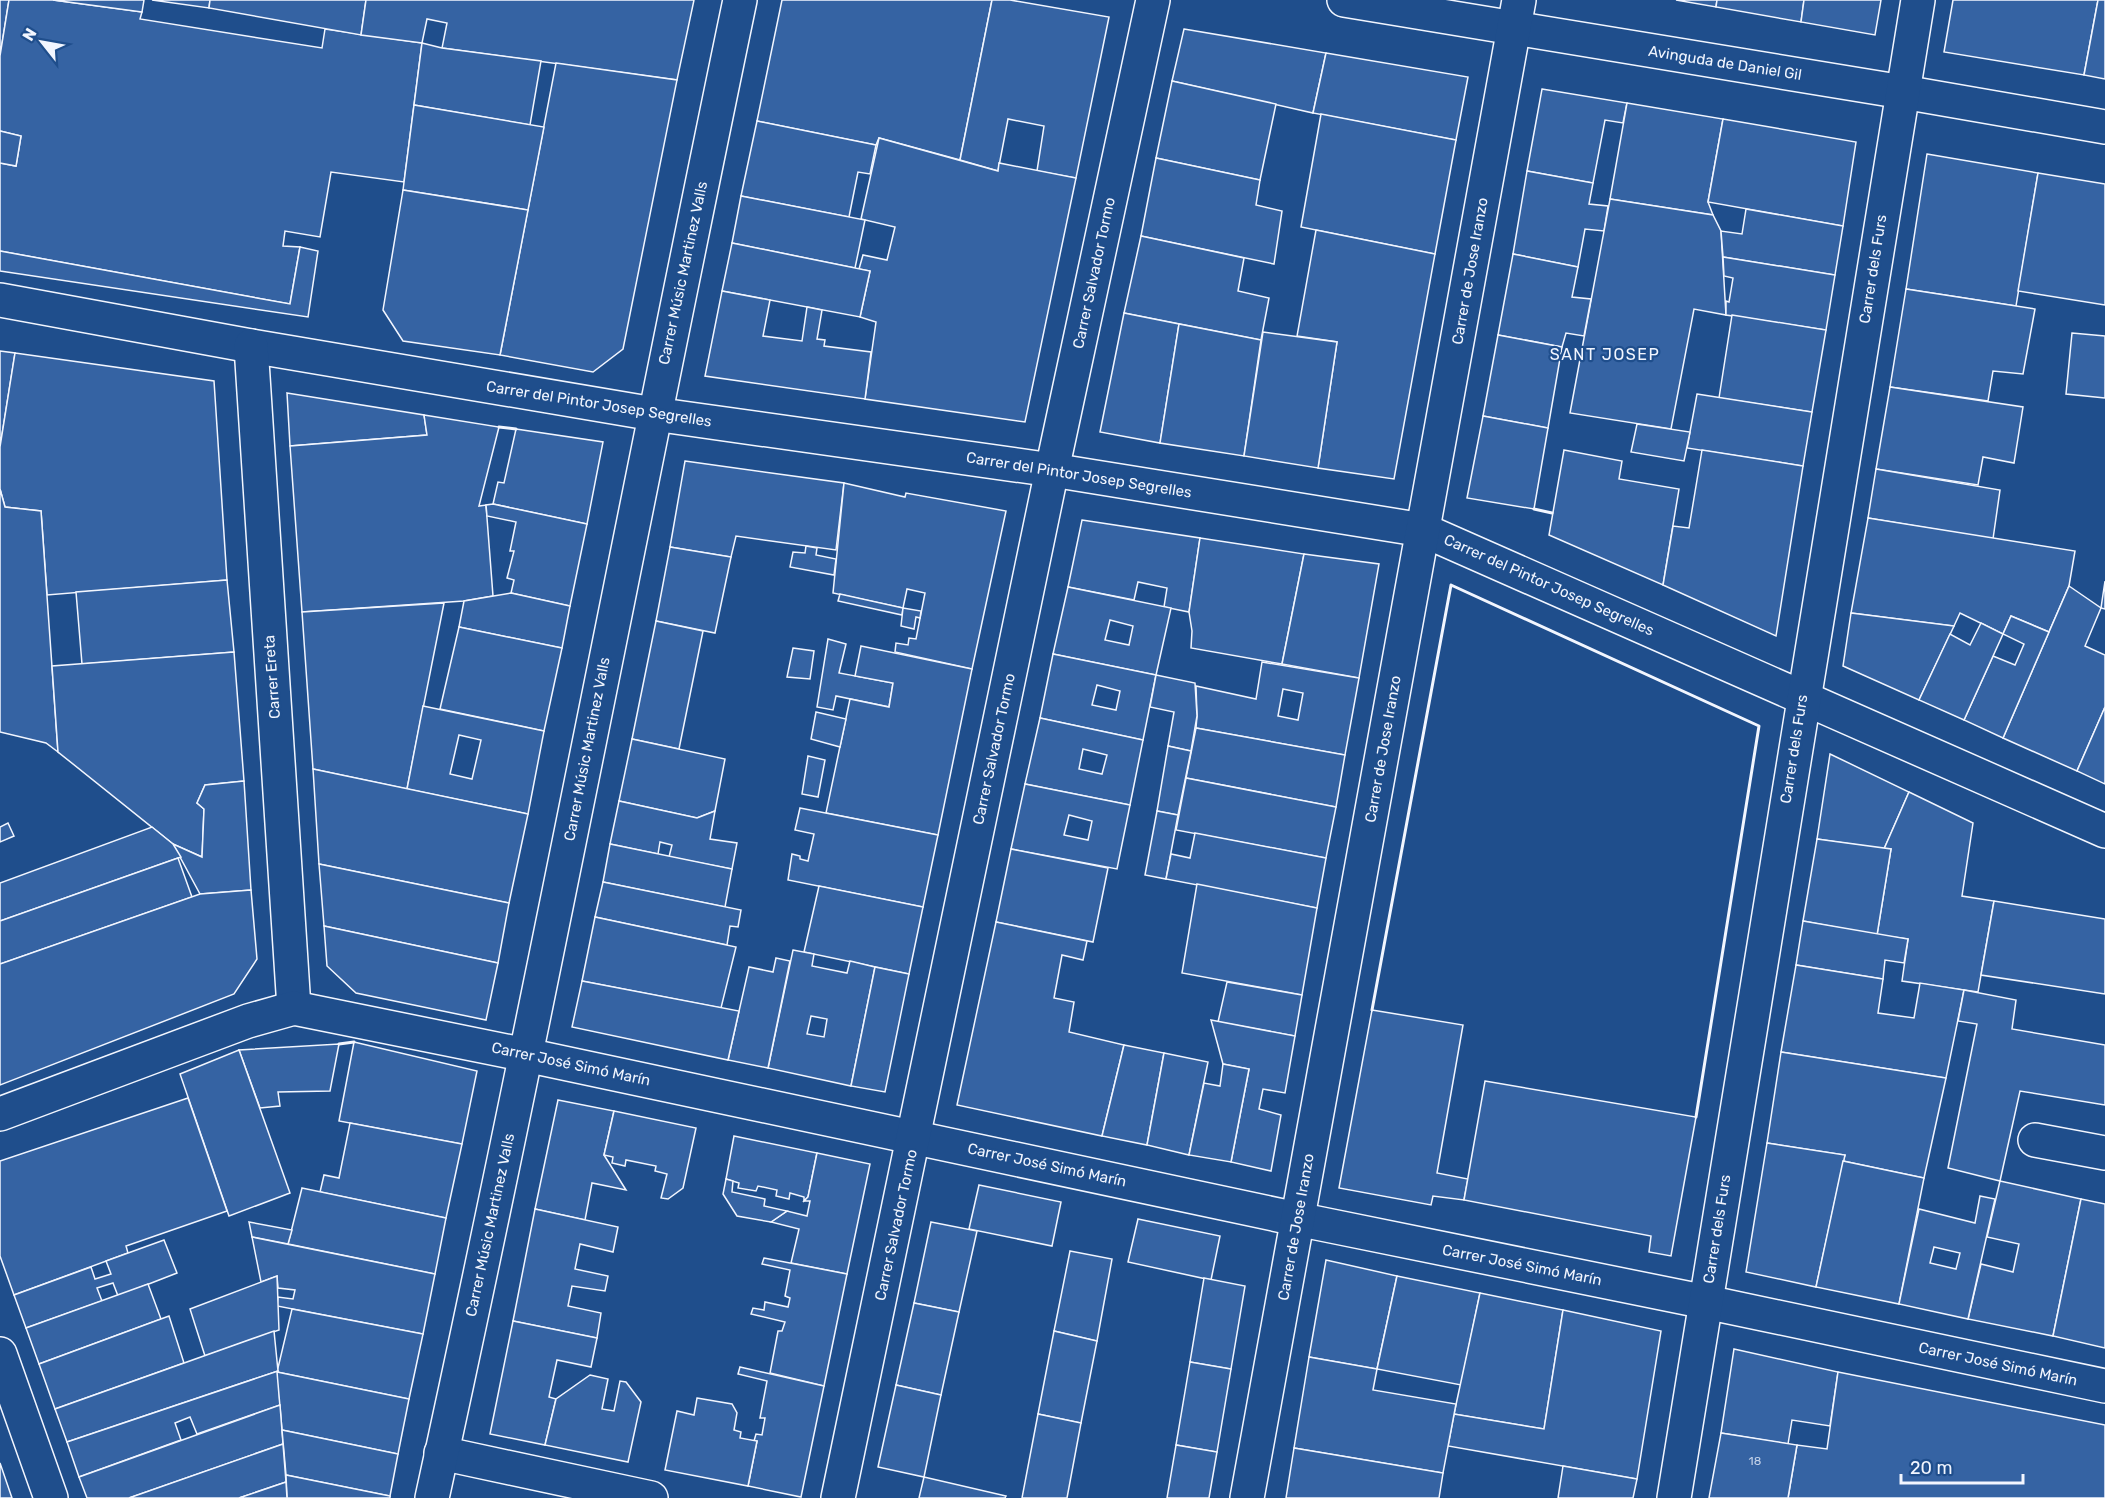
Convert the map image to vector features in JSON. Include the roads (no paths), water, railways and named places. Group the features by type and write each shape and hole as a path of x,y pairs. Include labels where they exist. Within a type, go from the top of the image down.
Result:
{"street":[{"name":"Carrer Músic Martinez Valls","path":"432,1498 526,1055 654,414 740,0"},
{"name":"Carrer Salvador Tormo","path":"838,1498 1052,470 1153,0"},
{"name":"Avinguda de Daniel Gil","path":"1344,0 1517,15 1903,92 2105,127"},
{"name":"Carrer dels Furs","path":"1674,1498 1918,0"},
{"name":"Carrer de Jose Iranzo","path":"1247,1498 1517,15"},
{"name":"Carrer del Pintor Josep Segrelles","path":"0,300 251,346 654,414 1052,470 1423,530 2105,831"},
{"name":"Carrer Ereta","path":"251,346 294,1008"},
{"name":"Carrer José Simó Marín","path":"0,1114 248,1021 294,1008 2105,1386"},
{"path":"2035,1140 2105,1153"},
{"path":"0,1354 51,1498"},
{"path":"441,1453 651,1498"}],"district":[{"name":"SANT JOSEP","path":"1605,354"}]}
